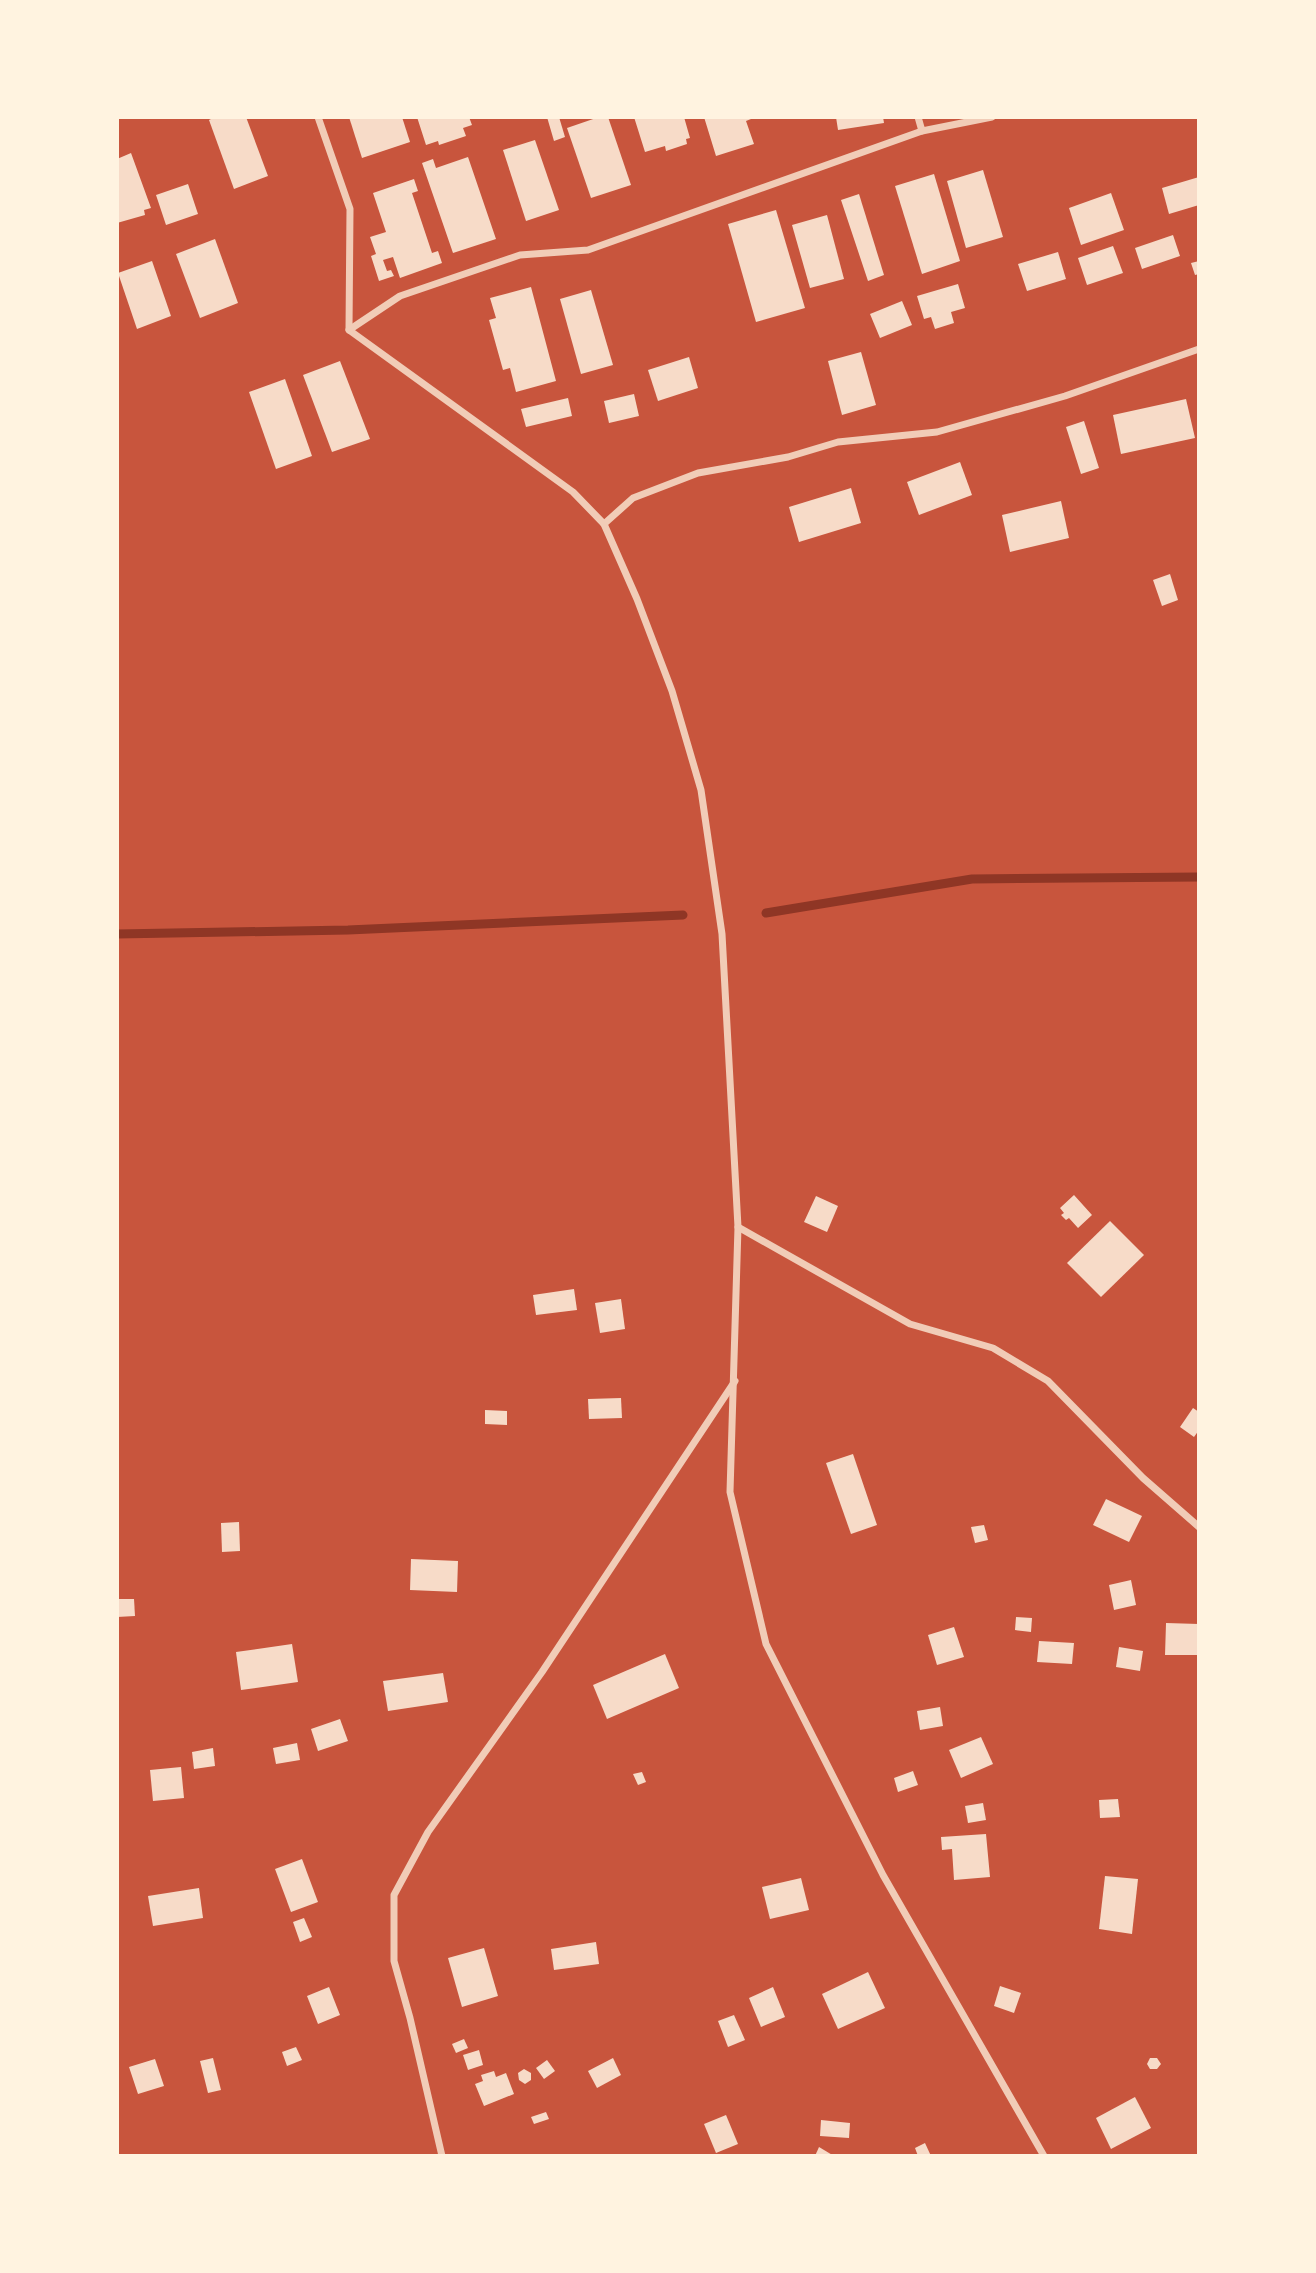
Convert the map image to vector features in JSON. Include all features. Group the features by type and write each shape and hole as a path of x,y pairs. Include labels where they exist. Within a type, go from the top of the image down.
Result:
{"street":[{"path":"318,117 350,209 349,330"},
{"path":"918,117 922,131"},
{"path":"349,330 400,296 520,255 587,250 922,131 992,117"},
{"path":"349,330 573,492 604,524 671,691 701,790 722,934 738,1227 736,1381 730,1492 766,1644 883,1875 1044,2156"},
{"path":"604,524 633,498 698,473 788,457 838,442 937,432 1065,396 1199,349"},
{"path":"738,1227 910,1324 993,1348 1048,1381 1143,1478 1199,1527"},
{"path":"442,2156 394,1961 391,1930 394,1895 428,1832 542,1672 736,1381"}],"building":[{"path":"215,117 246,117 268,176 234,189 209,120"},
{"path":"349,117 402,117 410,142 362,158"},
{"path":"417,117 469,117 472,125 463,128 466,136 439,145 438,141 426,145"},
{"path":"547,117 559,117 565,137 554,141"},
{"path":"599,117 608,117 631,185 591,198 567,128"},
{"path":"634,117 684,117 690,138 686,139 687,144 666,151 665,146 645,152"},
{"path":"704,117 756,117 746,121 754,144 716,156"},
{"path":"836,117 883,117 884,123 838,130"},
{"path":"535,140 559,210 526,221 503,150"},
{"path":"131,153 151,208 144,210 145,215 117,223 117,159"},
{"path":"468,157 496,239 453,253 422,163 433,159 436,168"},
{"path":"983,170 1003,237 966,248 947,181"},
{"path":"934,174 960,261 922,274 895,186"},
{"path":"1199,177 1199,205 1169,214 1162,188"},
{"path":"414,179 418,191 412,193 432,253 438,251 442,263 400,278 393,257 383,260 387,271 391,270 394,276 379,281 371,256 376,254 370,237 386,232 373,193"},
{"path":"188,184 198,214 166,225 156,195"},
{"path":"1111,193 1124,230 1081,245 1069,208"},
{"path":"859,194 884,275 868,281 841,200"},
{"path":"776,210 805,308 756,322 728,224"},
{"path":"827,215 844,279 810,288 792,225"},
{"path":"1173,235 1180,256 1142,269 1135,248"},
{"path":"215,239 238,303 200,318 176,254"},
{"path":"1113,246 1123,273 1087,285 1078,258"},
{"path":"1058,252 1066,279 1027,291 1018,264"},
{"path":"152,261 171,316 137,329 118,273"},
{"path":"1199,261 1199,274 1195,275 1191,263"},
{"path":"958,284 965,308 951,312 954,323 935,329 931,317 924,319 917,296"},
{"path":"531,287 556,381 516,392 510,368 503,370 489,320 496,318 490,298"},
{"path":"591,290 613,365 581,374 560,299"},
{"path":"902,301 912,325 880,338 870,314"},
{"path":"861,352 876,405 842,415 828,361"},
{"path":"689,357 698,388 658,401 648,370"},
{"path":"340,361 370,439 332,452 303,375"},
{"path":"285,379 312,456 276,469 249,392"},
{"path":"634,394 639,416 609,423 604,401"},
{"path":"568,398 572,416 526,427 521,409"},
{"path":"1186,399 1195,438 1121,454 1113,415"},
{"path":"1084,421 1099,468 1081,474 1066,427"},
{"path":"960,462 972,495 919,515 907,482"},
{"path":"851,488 861,523 799,542 789,507"},
{"path":"1061,501 1069,538 1010,552 1002,515"},
{"path":"1170,574 1178,600 1162,606 1153,580"},
{"path":"1074,1195 1092,1215 1078,1228 1069,1218 1066,1220 1061,1215 1064,1213 1060,1208"},
{"path":"816,1196 838,1206 827,1232 804,1222"},
{"path":"1110,1221 1144,1255 1101,1297 1067,1263"},
{"path":"574,1289 577,1310 536,1315 533,1295"},
{"path":"621,1299 625,1329 600,1333 595,1303"},
{"path":"621,1398 622,1418 589,1419 588,1399"},
{"path":"1193,1408 1199,1412 1199,1430 1194,1437 1180,1427"},
{"path":"485,1410 507,1411 507,1425 485,1424"},
{"path":"853,1454 877,1525 851,1534 826,1463"},
{"path":"1106,1499 1142,1516 1129,1542 1093,1525"},
{"path":"239,1522 240,1551 222,1552 221,1523"},
{"path":"984,1525 988,1540 975,1543 971,1527"},
{"path":"411,1559 458,1561 457,1592 410,1590"},
{"path":"1131,1580 1136,1605 1114,1610 1109,1585"},
{"path":"117,1599 134,1599 135,1616 117,1617"},
{"path":"1016,1617 1032,1618 1031,1632 1015,1630"},
{"path":"1166,1623 1199,1624 1199,1655 1165,1655"},
{"path":"954,1627 964,1657 937,1665 928,1635"},
{"path":"1039,1641 1074,1643 1072,1664 1037,1662"},
{"path":"292,1644 298,1682 241,1690 236,1652"},
{"path":"1119,1647 1143,1651 1140,1671 1116,1667"},
{"path":"665,1654 679,1688 607,1719 593,1685"},
{"path":"443,1673 448,1702 388,1711 383,1681"},
{"path":"940,1707 943,1726 920,1730 917,1711"},
{"path":"340,1719 348,1741 318,1751 311,1729"},
{"path":"981,1737 993,1764 961,1778 949,1750"},
{"path":"297,1743 300,1760 276,1764 273,1748"},
{"path":"213,1748 215,1766 194,1769 192,1752"},
{"path":"181,1767 184,1798 153,1801 150,1770"},
{"path":"913,1771 918,1785 898,1792 894,1778"},
{"path":"642,1772 646,1782 638,1785 633,1774"},
{"path":"1118,1799 1120,1817 1100,1818 1099,1800"},
{"path":"983,1803 986,1820 968,1823 965,1806"},
{"path":"986,1834 990,1877 954,1880 952,1849 942,1850 941,1837"},
{"path":"302,1859 318,1902 291,1912 275,1869"},
{"path":"1105,1876 1138,1879 1132,1934 1099,1929"},
{"path":"801,1878 809,1910 770,1919 762,1887"},
{"path":"199,1888 203,1918 153,1926 148,1896"},
{"path":"304,1918 312,1937 300,1942 293,1922"},
{"path":"596,1942 599,1964 554,1970 551,1949"},
{"path":"484,1948 498,1996 462,2007 448,1958"},
{"path":"868,1972 885,2008 838,2029 822,1994"},
{"path":"1000,1986 1021,1993 1014,2013 994,2006"},
{"path":"329,1987 340,2015 318,2024 307,1996"},
{"path":"773,1987 785,2017 761,2027 749,1998"},
{"path":"734,2015 745,2040 728,2047 718,2021"},
{"path":"464,2039 468,2048 456,2053 452,2044"},
{"path":"296,2047 302,2060 287,2066 282,2052"},
{"path":"479,2050 483,2065 468,2070 463,2055"},
{"path":"213,2058 221,2090 208,2093 200,2061"},
{"path":"613,2058 621,2075 597,2088 588,2071"},
{"path":"1150,2058 1157,2058 1161,2064 1157,2069 1150,2069 1147,2064"},
{"path":"155,2059 164,2086 138,2094 129,2067"},
{"path":"547,2060 555,2071 544,2079 536,2068"},
{"path":"524,2069 531,2073 531,2080 525,2084 519,2080 518,2073"},
{"path":"494,2071 496,2077 506,2073 514,2094 484,2106 475,2084 483,2081 481,2075"},
{"path":"1135,2097 1151,2128 1111,2149 1096,2118"},
{"path":"546,2112 549,2119 534,2124 531,2117"},
{"path":"726,2115 738,2144 716,2153 704,2124"},
{"path":"821,2120 850,2123 849,2138 820,2136"},
{"path":"925,2143 931,2156 918,2156 915,2148"},
{"path":"819,2147 834,2156 815,2156"}],"waterway":[{"path":"766,913 972,879 1199,877"},
{"path":"117,934 348,930 683,915"}]}
